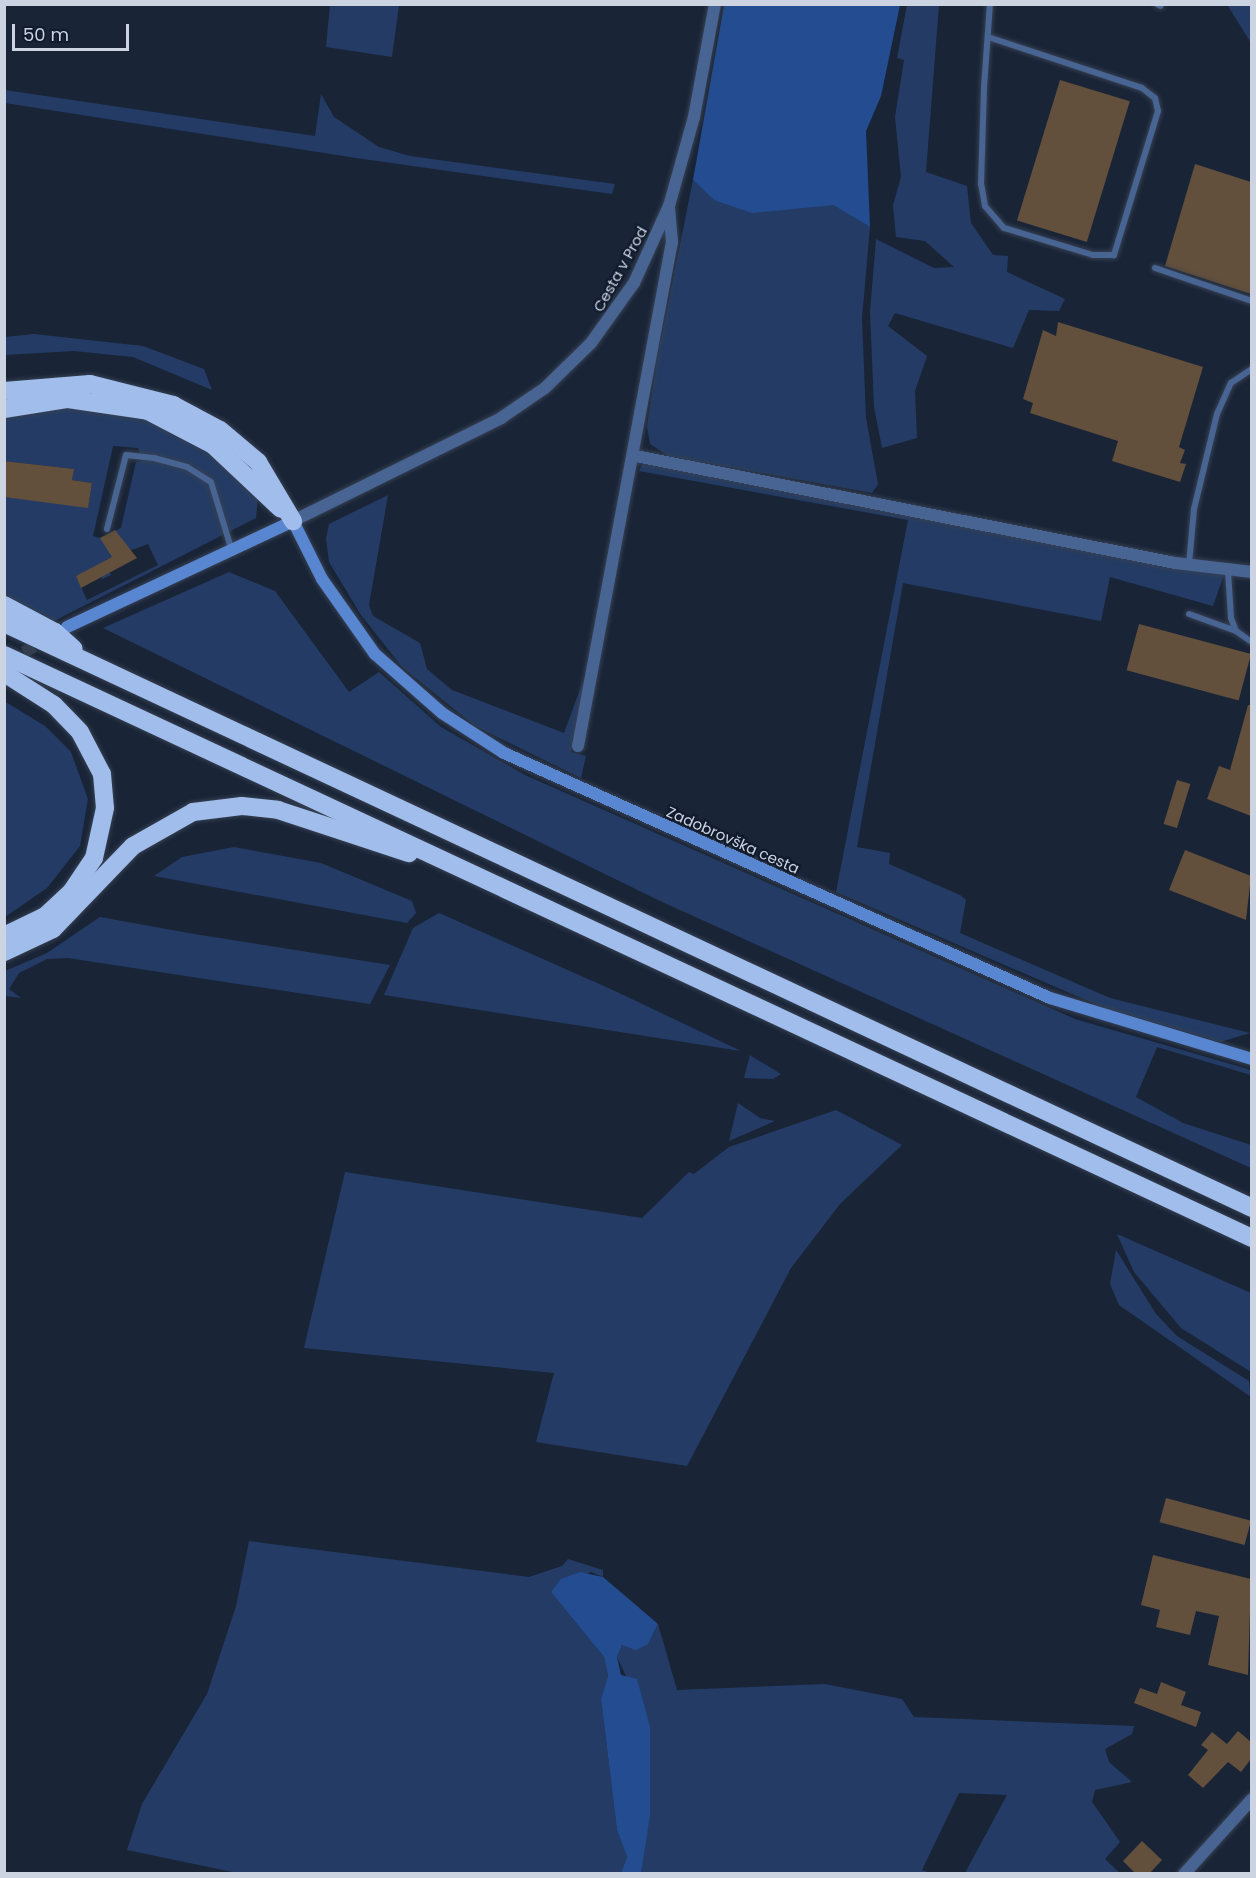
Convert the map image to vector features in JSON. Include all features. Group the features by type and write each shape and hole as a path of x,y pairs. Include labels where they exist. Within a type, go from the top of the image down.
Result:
{"highway":[{"path":"4,391 97,385 173,405 220,430 258,462 293,521"},
{"path":"4,409 81,399 159,415 225,453 293,521"},
{"path":"4,605 55,632 86,661"},
{"path":"4,623 1251,1208"},
{"path":"4,655 1251,1238"},
{"path":"4,673 54,705 80,732 102,774 105,808 94,858 72,891 45,916 4,936"},
{"path":"4,952 53,929 140,840 193,812 242,806 278,810 383,848 435,858"}],"main road":[{"path":"67,627 231,548 293,521"},
{"name":"Zadobrovška cesta","path":"293,521 322,579 375,654 442,713 504,753 1050,998 1251,1058"}],"street":[{"name":"Cesta v Prod","path":"293,521 501,418 545,388 607,324 645,262 669,206 694,117 715,4"},
{"path":"578,746 636,456 672,242 669,206"},
{"path":"636,456 1189,564 1228,571 1251,572"},
{"path":"1184,1874 1251,1799"}],"lane":[{"path":"988,37 1142,88 1155,98 1158,111 1114,255 1063,247 992,219 981,184 988,37 990,4"},
{"path":"1155,268 1251,301"},
{"path":"1189,564 1194,509 1217,414 1231,383 1251,369"},
{"path":"107,529 126,455 154,458 188,467 211,482 231,548"},
{"path":"1228,571 1236,631"},
{"path":"1189,614 1236,631 1251,642"}],"shaded area":[{"path":"330,5 399,5 392,57 326,47"},
{"path":"724,5 900,5 881,96 866,131 870,227 833,205 752,213 714,200 693,180"},
{"path":"907,5 939,5 926,172 967,186 971,223 993,255 1008,256 1007,272 1065,299 1059,311 1029,310 1013,348 895,313 888,326 927,356 915,391 917,438 882,448 874,407 870,312 876,239 934,268 954,267 925,241 896,237 893,205 901,177 895,117 904,60 897,58"},
{"path":"1225,5 1251,5 1251,43 1228,6"},
{"path":"5,90 315,136 321,94 334,117 379,147 410,156 615,184 612,194 356,158 5,103"},
{"path":"693,180 714,200 833,205 870,227 862,318 866,418 878,484 872,493 668,456 650,444 647,426 657,359"},
{"path":"34,334 143,346 204,369 212,390 133,357 74,351 5,355 5,337"},
{"path":"50,406 132,414 194,440 258,497 256,518 54,621 5,597 5,497 88,507 92,483 72,480 73,469 5,461 5,417","holes":["113,446 138,448 142,461 136,462 121,528 100,538 93,536","148,544 158,565 87,600 76,576 97,567 102,579 111,575 105,560"]},
{"path":"643,463 1224,575 1213,606 1110,577 1101,621 903,583 857,847 890,853 889,864 960,895 966,900 960,933 1110,998 1250,1033 1220,1042 1102,1007 836,892 908,520 639,471"},
{"path":"388,495 369,605 373,616 420,643 427,669 452,690 564,733 589,665 571,752 586,756 581,778 475,726 402,667 361,615 329,562 326,538 329,524"},
{"path":"229,572 275,591 349,692 379,672 441,727 525,775 1075,1019 1251,1070 1251,1075 1157,1047 1136,1097 1183,1123 1251,1145 1251,1168 660,901 103,628"},
{"path":"4,701 45,726 71,752 88,799 80,846 47,888 5,917"},
{"path":"234,847 321,863 412,901 416,913 407,923 154,876 182,857"},
{"path":"439,913 615,991 741,1051 384,995 413,928"},
{"path":"100,917 390,965 370,1004 68,958 47,959 19,973 9,989 21,998 5,996 5,971 47,953"},
{"path":"750,1055 781,1074 773,1079 744,1078"},
{"path":"738,1103 760,1118 775,1121 729,1141"},
{"path":"836,1110 902,1145 840,1204 791,1268 687,1466 536,1442 554,1373 304,1348 345,1172 642,1218 689,1172 694,1174 729,1147"},
{"path":"1117,1234 1251,1293 1251,1372 1181,1328 1134,1272"},
{"path":"1116,1250 1156,1314 1177,1336 1249,1381 1251,1397 1119,1305 1110,1284"},
{"path":"249,1541 529,1577 562,1566 568,1559 603,1570 603,1577 591,1572 551,1592 604,1657 608,1676 601,1699 617,1830 627,1857 621,1873 242,1874 127,1850 142,1804 207,1694 236,1606"},
{"path":"580,1572 603,1577 658,1624 648,1644 636,1650 622,1645 617,1657 621,1675 637,1679 650,1727 650,1815 641,1873 621,1873 627,1857 617,1830 601,1699 608,1676 604,1657 551,1592 561,1579"},
{"path":"658,1624 677,1690 825,1684 902,1699 914,1717 1134,1726 1132,1734 1105,1749 1109,1762 1132,1782 1095,1790 1092,1802 1120,1842 1105,1859 1120,1873 965,1873 1007,1795 959,1793 922,1870 930,1873 641,1873 650,1727 617,1657 622,1645 648,1644"}],"building":[{"path":"1060,80 1130,101 1087,242 1017,221"},
{"path":"1195,164 1251,182 1251,294 1165,266"},
{"path":"1058,322 1203,367 1179,447 1185,450 1180,463 1186,464 1180,482 1112,461 1118,441 1030,413 1033,403 1023,399 1043,330 1056,336"},
{"path":"4,461 74,469 72,480 92,483 88,508 4,497"},
{"path":"115,530 137,558 81,588 76,576 112,557 100,538"},
{"path":"1139,624 1251,654 1239,700 1127,670"},
{"path":"1248,705 1251,705 1251,816 1207,799 1219,766 1230,770"},
{"path":"1177,780 1190,784 1177,828 1164,824"},
{"path":"1185,850 1251,876 1246,920 1169,890"},
{"path":"1166,1498 1251,1521 1245,1545 1160,1522"},
{"path":"1153,1555 1251,1579 1248,1675 1208,1665 1219,1616 1196,1611 1190,1635 1156,1627 1160,1610 1141,1605"},
{"path":"1161,1682 1186,1692 1181,1705 1201,1712 1196,1727 1134,1703 1140,1688 1157,1694"},
{"path":"1238,1731 1251,1742 1251,1759 1241,1772 1228,1762 1203,1788 1188,1775 1208,1750 1201,1745 1212,1732 1227,1744"},
{"path":"1142,1841 1162,1860 1149,1874 1136,1874 1123,1861"}],"tunnel":[{"path":"8,661 48,639"}]}
